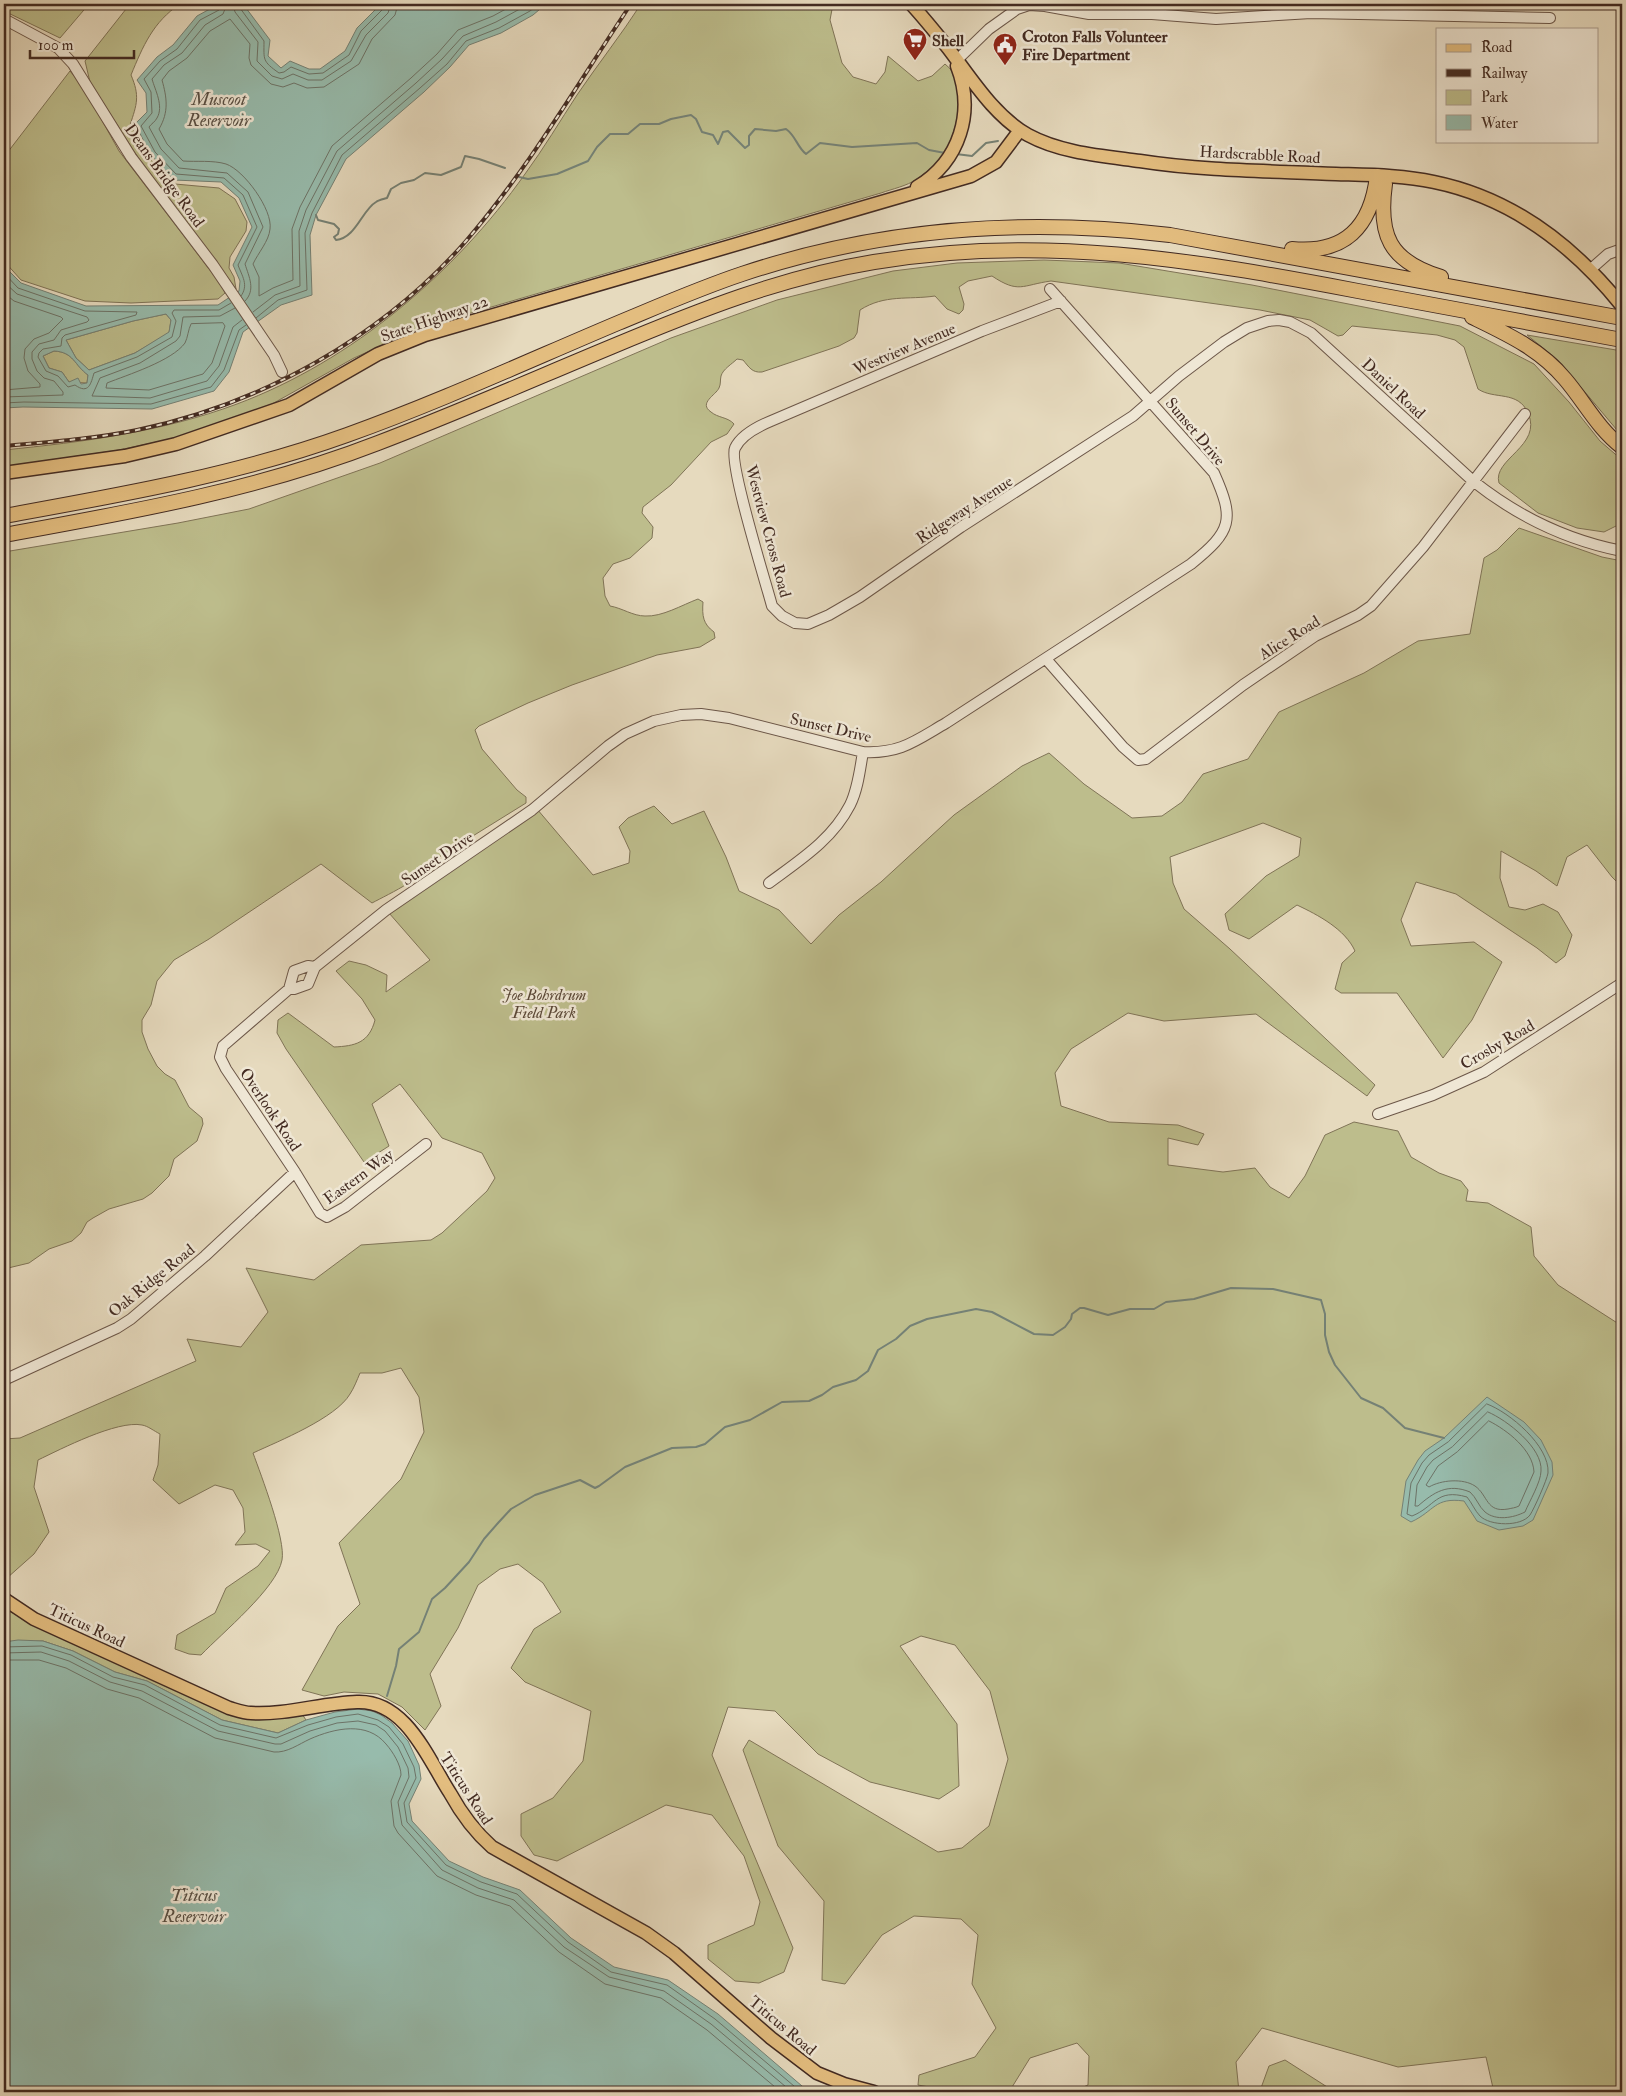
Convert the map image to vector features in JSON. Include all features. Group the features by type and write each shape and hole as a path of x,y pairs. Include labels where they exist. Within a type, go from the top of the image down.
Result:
{"highway":[{"path":"1238,248 1258,244 1313,250 1324,249 1339,243 1358,228 1368,214 1382,176"},
{"path":"1382,176 1383,226 1392,245 1405,261 1416,268 1446,278 1463,289"},
{"path":"4,516 185,482 297,452 368,427 719,282 783,262 833,250 942,232 991,227 1042,226 1144,232 1622,318"},
{"path":"4,535 161,507 234,490 303,470 390,439 725,301 796,279 887,260 946,252 994,249 1091,251 1216,266 1622,340"},
{"path":"1456,309 1520,340 1545,359 1565,379 1607,434 1622,447"}],"main road":[{"path":"881,201 908,192 933,176 957,144 965,114 964,90 957,66 948,48 912,4"},
{"name":"Hardscrabble Road","path":"948,48 995,107 1020,130 1054,146 1155,164 1196,168 1382,176 1436,182 1497,203 1540,227 1591,269 1622,306"},
{"path":"881,201 959,180 980,172 996,162 1020,130"},
{"name":"State Highway 22","path":"4,473 125,456 176,444 289,405 378,354 426,335 881,201"},
{"name":"Titicus Road","path":"4,1600 34,1618 229,1708 247,1713 276,1712 359,1702 375,1704 394,1713 408,1726 451,1796 478,1835 492,1847 646,1933 674,1953 771,2038 817,2073 844,2084 874,2092"}],"street":[{"path":"957,60 989,29 1017,9 1029,5 1046,6 1089,14 1161,14 1216,19 1311,8 1550,18"},
{"name":"Deans Bridge Road","path":"4,19 46,41 66,55 142,174 234,295 274,355 282,372"},
{"path":"1591,269 1608,254 1622,249"},
{"name":"Sunset Drive","path":"222,1062 220,1052 223,1046 289,990 294,972 308,966 315,968 386,910 532,810 608,746 626,734 654,721 681,715 701,714 863,752 880,753 906,746 1046,659 1191,564 1208,550 1220,537 1226,524 1228,510 1214,473 1151,400 1050,289"},
{"name":"Westview Avenue","path":"759,426 982,331 1061,301"},
{"name":"Daniel Road","path":"1151,400 1179,376 1242,331 1268,321 1290,322 1306,330 1327,348 1472,481 1512,509 1556,532 1622,551"},
{"name":"Ridgeway Avenue","path":"788,619 795,623 808,624 829,615 860,597 961,527 1133,416 1151,400"},
{"name":"Alice Road","path":"1046,659 1123,747 1138,760 1146,759 1243,685 1315,636 1358,615 1371,606 1423,547 1524,414"},
{"name":"Westview Cross Road","path":"759,426 736,447 733,455 772,606 788,619"},
{"path":"769,883 815,850 832,832 850,804 863,752"},
{"path":"289,990 308,984 315,968"},
{"name":"Crosby Road","path":"1378,1114 1433,1095 1484,1072 1622,983"},
{"name":"Overlook Road","path":"222,1062 295,1172"},
{"name":"Eastern Way","path":"295,1172 320,1213 327,1217 345,1207 426,1144"},
{"name":"Oak Ridge Road","path":"4,1380 129,1321 205,1256 295,1172"}],"green space":[{"path":"4,4 89,4 60,38 4,11"},
{"path":"130,4 180,4 163,19 150,35 131,75 136,89 136,100 130,125 149,158 175,184 219,188 235,199 247,222 246,231 230,257 229,268 234,277 236,289 146,170 90,82 85,61"},
{"path":"641,4 833,4 830,20 842,63 853,77 876,84 885,72 888,56 918,81 932,76 945,64 953,72 959,94 959,107 954,132 945,153 936,164 909,184 423,327 354,358 272,404 180,437 119,450 4,467 4,450 93,439 151,429 209,414 237,404 280,386 321,364 360,338 398,310 433,279 467,246 497,211 532,164 577,95"},
{"path":"70,71 84,88 119,151 222,286 225,293 218,299 131,303 85,301 21,280 4,261 4,157"},
{"path":"1044,260 1119,263 1252,285 1460,326 1534,364 1569,402 1600,441 1622,460 1622,517 1620,524 1604,532 1577,528 1538,513 1499,483 1499,474 1503,467 1524,443 1529,434 1531,424 1528,413 1524,406 1512,398 1491,394 1478,389 1464,347 1455,340 1437,335 1352,326 1343,335 1338,336 1310,320 1260,310 1051,281 1015,287 1001,282 992,276 968,281 959,287 964,304 963,310 959,314 947,309 935,296 897,298 878,302 860,310 857,333 854,338 839,346 762,372 753,370 743,360 737,359 722,373 719,388 706,405 707,409 714,414 734,424 727,434 711,442 671,485 643,507 642,513 653,527 652,538 630,558 613,564 603,578 605,596 610,606 636,615 658,615 698,599 703,602 704,619 714,632 715,638 700,647 657,655 572,685 479,726 475,730 482,749 517,790 526,797 526,803 439,857 428,870 409,883 372,903 321,864 209,939 174,960 157,981 151,1005 142,1020 142,1032 157,1066 175,1080 189,1107 202,1118 203,1124 197,1141 174,1159 169,1176 143,1199 109,1209 87,1222 81,1233 72,1241 49,1249 29,1263 4,1269 4,552 178,523 249,509 380,463 671,338 777,300 893,271 957,263"},
{"path":"166,314 171,320 169,333 135,353 89,370 76,358 66,340 133,321"},
{"path":"1527,335 1622,351 1622,436 1558,360"},
{"path":"54,351 70,356 88,375 87,383 69,382 62,372 49,368 43,356"},
{"name":"Joe Bohrdrum Field Park","path":"1519,528 1602,557 1622,561 1622,887 1587,845 1567,857 1557,886 1536,871 1501,851 1500,878 1509,907 1525,910 1543,904 1558,912 1572,935 1565,956 1556,963 1537,948 1456,894 1416,882 1401,920 1411,946 1474,942 1502,962 1472,1020 1443,1058 1397,993 1341,993 1335,989 1342,963 1355,951 1338,929 1322,918 1297,905 1249,939 1229,930 1225,914 1266,876 1299,856 1301,838 1263,823 1170,857 1173,883 1184,909 1230,949 1375,1085 1367,1096 1256,1014 1164,1021 1128,1013 1071,1049 1055,1073 1061,1106 1109,1122 1178,1125 1204,1134 1198,1145 1168,1138 1168,1165 1223,1172 1255,1168 1270,1187 1289,1198 1305,1176 1325,1135 1354,1122 1398,1131 1411,1157 1439,1173 1461,1181 1468,1190 1466,1201 1488,1203 1531,1227 1534,1256 1558,1285 1622,1326 1622,2092 1488,2092 1493,2088 1486,2057 1398,2067 1262,2028 1236,2062 1239,2092 1072,2092 1088,2085 1089,2056 1077,2043 1030,2058 1009,2092 957,2092 918,2085 919,2075 975,2057 996,2028 972,1984 978,1935 961,1919 914,1916 882,1935 845,1984 822,1980 824,1901 778,1846 743,1750 749,1740 938,1852 962,1848 989,1826 1008,1759 990,1691 955,1645 921,1636 900,1646 957,1724 959,1786 939,1799 870,1782 818,1754 775,1711 728,1707 712,1755 793,1948 784,1972 759,1983 735,1981 708,1959 708,1945 754,1925 760,1902 744,1856 712,1815 666,1805 557,1861 534,1855 521,1836 521,1814 553,1798 583,1761 591,1711 525,1682 511,1668 534,1629 561,1612 543,1583 518,1564 500,1569 478,1585 458,1628 430,1674 441,1706 425,1730 402,1707 378,1694 344,1692 324,1696 302,1690 338,1626 360,1604 339,1543 401,1479 424,1432 419,1397 401,1368 382,1373 360,1373 350,1394 333,1412 306,1428 253,1453 277,1523 282,1560 278,1571 260,1597 201,1655 189,1654 175,1649 177,1635 215,1613 226,1588 258,1566 270,1551 256,1544 235,1545 245,1532 243,1508 233,1490 215,1485 179,1504 153,1480 158,1465 160,1434 146,1426 131,1425 104,1431 38,1460 34,1487 49,1532 34,1554 7,1578 4,1576 4,1439 20,1438 196,1361 187,1339 241,1347 268,1312 246,1268 314,1280 361,1245 431,1240 442,1233 487,1191 495,1178 482,1153 442,1138 400,1084 372,1104 389,1146 364,1162 286,1049 277,1033 278,1020 288,1013 334,1047 355,1044 365,1038 369,1034 375,1020 362,999 336,971 349,961 366,965 387,975 386,992 430,960 389,913 537,809 593,875 629,863 630,851 619,827 628,818 654,806 672,824 704,811 726,857 739,891 779,910 811,944 839,915 881,882 954,815 1022,766 1049,753 1084,784 1132,818 1162,816 1182,802 1203,774 1248,759 1279,712 1364,673 1418,641 1470,634 1484,558 1497,550"},
{"path":"4,1609 215,1705 300,1711 306,1720 278,1733 222,1720 147,1681 115,1672 73,1651 43,1641 4,1642"},
{"path":"1285,2060 1335,2092 1263,2092 1261,2088 1269,2066"}],"water":[{"name":"Muscoot Reservoir","path":"219,4 243,4 270,40 268,56 281,68 290,61 309,69 320,69 345,51 357,28 381,4 546,4 533,15 501,33 469,45 424,92 346,159 316,215 310,235 312,295 281,305 243,332 229,372 214,391 152,409 4,408 4,266 21,283 86,306 218,305 239,291 240,281 233,265 252,227 239,198 221,182 174,180 151,155 135,124 147,112 146,93 137,80 157,57 173,45 197,16","holes":["166,314 171,320 169,332 135,353 89,370 76,358 66,340 133,321","54,351 70,356 88,375 87,383 81,384 78,378 69,382 62,372 49,368 43,356"]},
{"path":"1487,1397 1524,1422 1541,1440 1552,1462 1553,1475 1533,1520 1523,1526 1499,1530 1477,1521 1464,1501 1454,1500 1440,1503 1411,1522 1401,1516 1406,1481 1418,1460 1425,1451 1444,1438"},
{"name":"Titicus Reservoir","path":"18,1640 43,1641 73,1651 115,1672 147,1681 222,1720 278,1733 306,1720 335,1712 358,1709 372,1711 381,1715 392,1723 408,1741 419,1765 421,1779 409,1804 412,1821 449,1861 483,1877 520,1890 571,1938 614,1967 668,1980 718,2014 809,2092 4,2092 4,1642"}],"waterway":[{"path":"519,177 528,179 557,174 588,161 597,147 610,134 628,134 640,124 659,124 671,119 691,115 696,119 702,132 713,135 718,144 723,132 728,131 745,148 749,145 749,136 755,129 776,131 786,129 806,154 820,143 852,147 917,143 929,150 945,153"},
{"path":"956,154 972,156 986,143 998,141"},
{"path":"316,215 318,220 334,224 339,229 338,234 334,237 336,240 349,234 371,206 377,201 387,198 391,189 401,183 414,180 425,173 441,175 461,167 465,156 505,168"},
{"path":"387,1696 399,1649 419,1632 432,1599 469,1562 484,1539 511,1509 535,1495 580,1480 595,1488 625,1467 672,1448 696,1447 705,1444 725,1427 750,1420 782,1402 809,1401 833,1387 856,1380 868,1371 878,1350 896,1339 910,1326 927,1319 976,1309 992,1312 1034,1334 1053,1335 1065,1327 1072,1314 1080,1308 1108,1315 1130,1309 1154,1309 1166,1302 1194,1299 1231,1288 1273,1289 1321,1300 1325,1314 1325,1335 1329,1352 1335,1365 1361,1398 1383,1408 1405,1428 1444,1438"}],"railway":[{"path":"4,446 104,436 184,418 229,403 274,384 317,362 358,336 397,307 433,276 466,241 532,155 631,4"}],"place":[{"name":"Shell","path":"915,61"},
{"name":"Croton Falls Volunteer Fire Department","path":"1005,66"}]}
